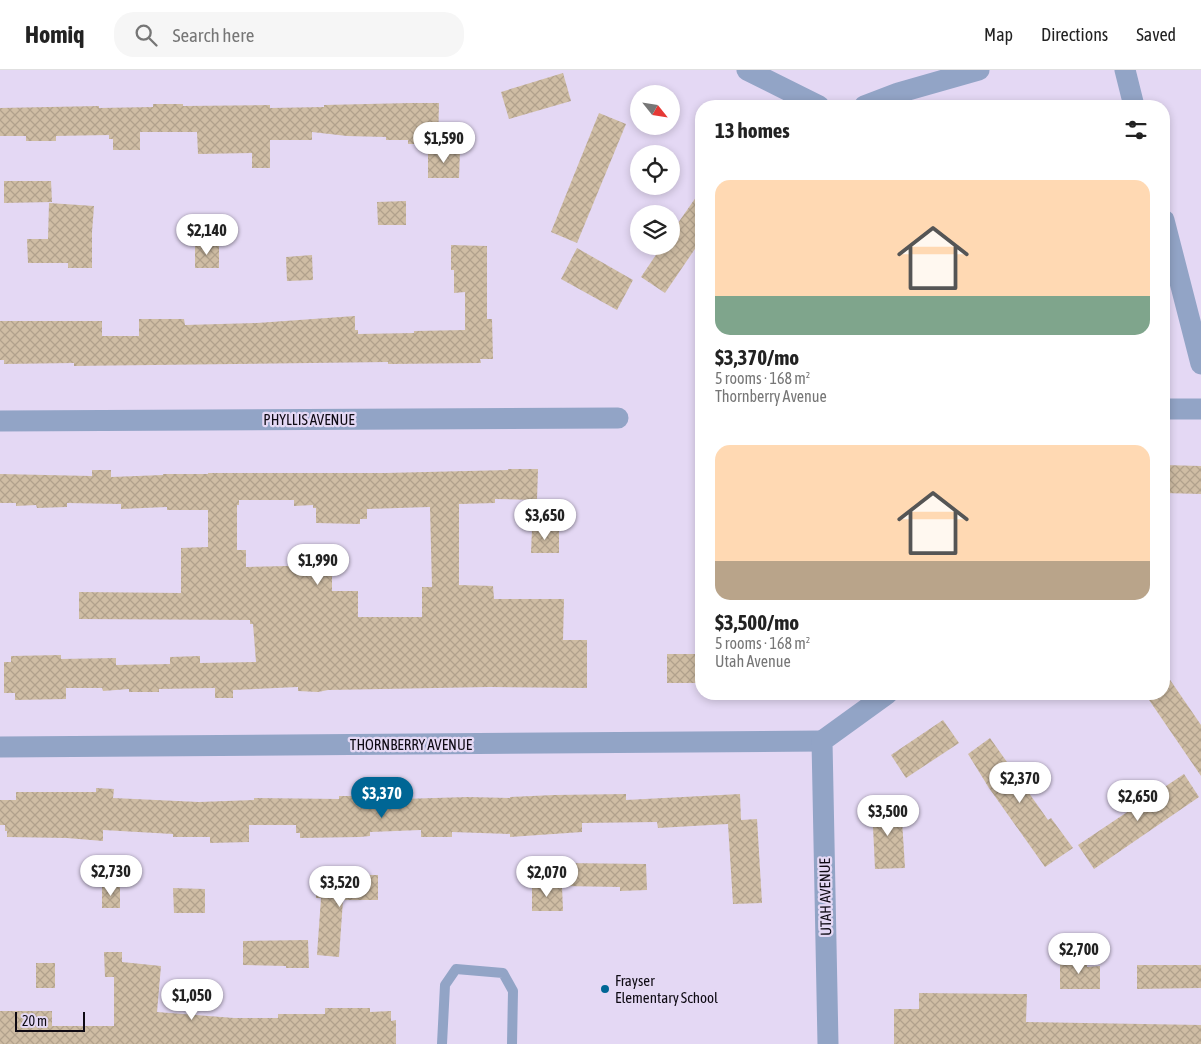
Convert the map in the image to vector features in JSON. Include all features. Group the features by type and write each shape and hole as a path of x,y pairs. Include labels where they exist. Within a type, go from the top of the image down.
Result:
{"street":[{"path":"747,70 807,100"},
{"path":"880,100 979,70"},
{"path":"1125,70 1132,100"},
{"path":"1170,243 1201,364"},
{"path":"1170,409 1201,409"},
{"name":"PHYLLIS AVENUE","path":"0,421 618,418"},
{"path":"822,741 879,700"},
{"name":"THORNBERRY AVENUE","path":"0,747 822,741"},
{"name":"UTAH AVENUE","path":"822,741 828,1044"}],"lane":[{"path":"442,1044 445,985 456,968 503,973 514,991 512,1044"}],"building":[{"path":"563,73 571,101 509,119 501,92"},
{"path":"439,103 438,144 408,144 408,140 386,140 386,137 347,136 312,132 312,140 270,140 270,168 252,168 252,153 198,154 197,132 140,132 140,150 113,150 113,139 109,139 109,135 56,136 56,141 26,141 26,136 0,136 0,108 153,107 153,104 183,104 183,106 270,105 270,108"},
{"path":"599,113 626,124 577,243 551,232"},
{"path":"428,150 460,151 459,178 428,178"},
{"path":"4,181 51,181 52,202 4,203"},
{"path":"695,199 695,249 665,293 641,277 656,255 680,255 680,220"},
{"path":"406,201 406,225 378,225 377,202"},
{"path":"49,203 94,206 92,268 68,268 68,263 28,263 27,239 48,239"},
{"path":"195,244 219,244 219,268 195,268"},
{"path":"451,245 487,246 487,319 492,319 493,359 480,359 481,363 388,364 388,362 74,366 74,363 4,364 4,360 0,360 0,321 102,321 102,336 139,336 139,319 184,319 185,325 257,323 355,316 355,330 358,330 358,334 465,330 465,292 454,293 454,270 451,270"},
{"path":"577,248 633,280 617,310 561,279"},
{"path":"312,255 313,280 287,281 286,257"},
{"path":"1170,465 1201,466 1201,494 1170,493"},
{"path":"538,469 537,500 495,499 495,503 459,504 459,585 493,586 494,599 564,599 563,640 587,640 587,688 490,687 328,690 318,692 298,691 298,687 233,690 233,698 215,698 215,688 159,689 159,692 129,692 129,689 103,691 102,688 66,688 66,699 15,700 15,693 4,693 4,662 11,662 11,656 61,655 61,659 116,658 116,665 170,664 170,657 200,656 200,663 256,662 253,624 250,624 250,620 79,619 79,592 181,593 181,548 208,547 208,510 167,510 167,507 121,509 121,504 67,503 67,507 37,508 36,505 16,506 16,503 0,503 0,474 92,476 92,470 111,470 111,477 208,473 386,473","holes":["239,500 294,500 294,506 313,505 313,508 316,508 316,523 360,524 360,519 367,519 367,509 430,507 432,587 422,587 422,617 358,617 358,591 332,591 332,565 246,567 246,550 237,550 237,505 239,505"]},
{"path":"532,529 559,529 559,553 531,553"},
{"path":"667,654 695,654 695,683 667,683"},
{"path":"1170,680 1201,725 1201,776 1149,700 1170,700"},
{"path":"943,720 959,743 906,778 891,755"},
{"path":"990,738 1048,820 1051,818 1073,848 1045,867 989,788 968,754"},
{"path":"1184,774 1199,797 1094,869 1078,845"},
{"path":"96,788 114,789 113,798 199,802 254,800 254,798 339,799 339,796 369,796 369,800 626,794 626,800 740,794 741,820 757,819 762,903 733,904 728,824 658,828 657,822 582,823 582,832 510,837 510,834 452,832 452,837 421,837 421,830 370,832 370,836 360,837 300,838 300,833 296,833 296,825 249,825 249,842 210,843 210,837 173,837 173,834 103,830 103,841 7,837 5,825 0,825 0,800 16,800 16,792 96,792"},
{"path":"901,804 905,868 875,869 872,805"},
{"path":"563,863 646,864 647,890 620,891 620,887 562,886"},
{"path":"358,875 378,875 378,900 343,900 339,957 317,955 321,898 316,898 316,881 358,880"},
{"path":"532,885 562,886 563,911 532,911"},
{"path":"102,886 120,886 120,908 102,908"},
{"path":"173,888 205,889 205,913 174,913"},
{"path":"308,940 309,968 243,965 243,941"},
{"path":"104,952 122,952 122,962 161,966 157,1012 234,1018 278,1018 278,1014 325,1014 325,1008 370,1008 370,1012 391,1011 391,1021 396,1020 396,1044 0,1044 0,1011 52,1011 52,1026 114,1026 114,977 105,977"},
{"path":"1060,960 1087,960 1087,967 1100,966 1100,989 1060,989"},
{"path":"36,963 55,963 55,988 36,988"},
{"path":"1137,965 1201,965 1201,988 1137,989"},
{"path":"919,993 1027,994 1026,1022 1201,1025 1201,1044 894,1044 894,1009 919,1009"}],"place":[{"name":"Frayser Elementary School","path":"605,989"}]}
